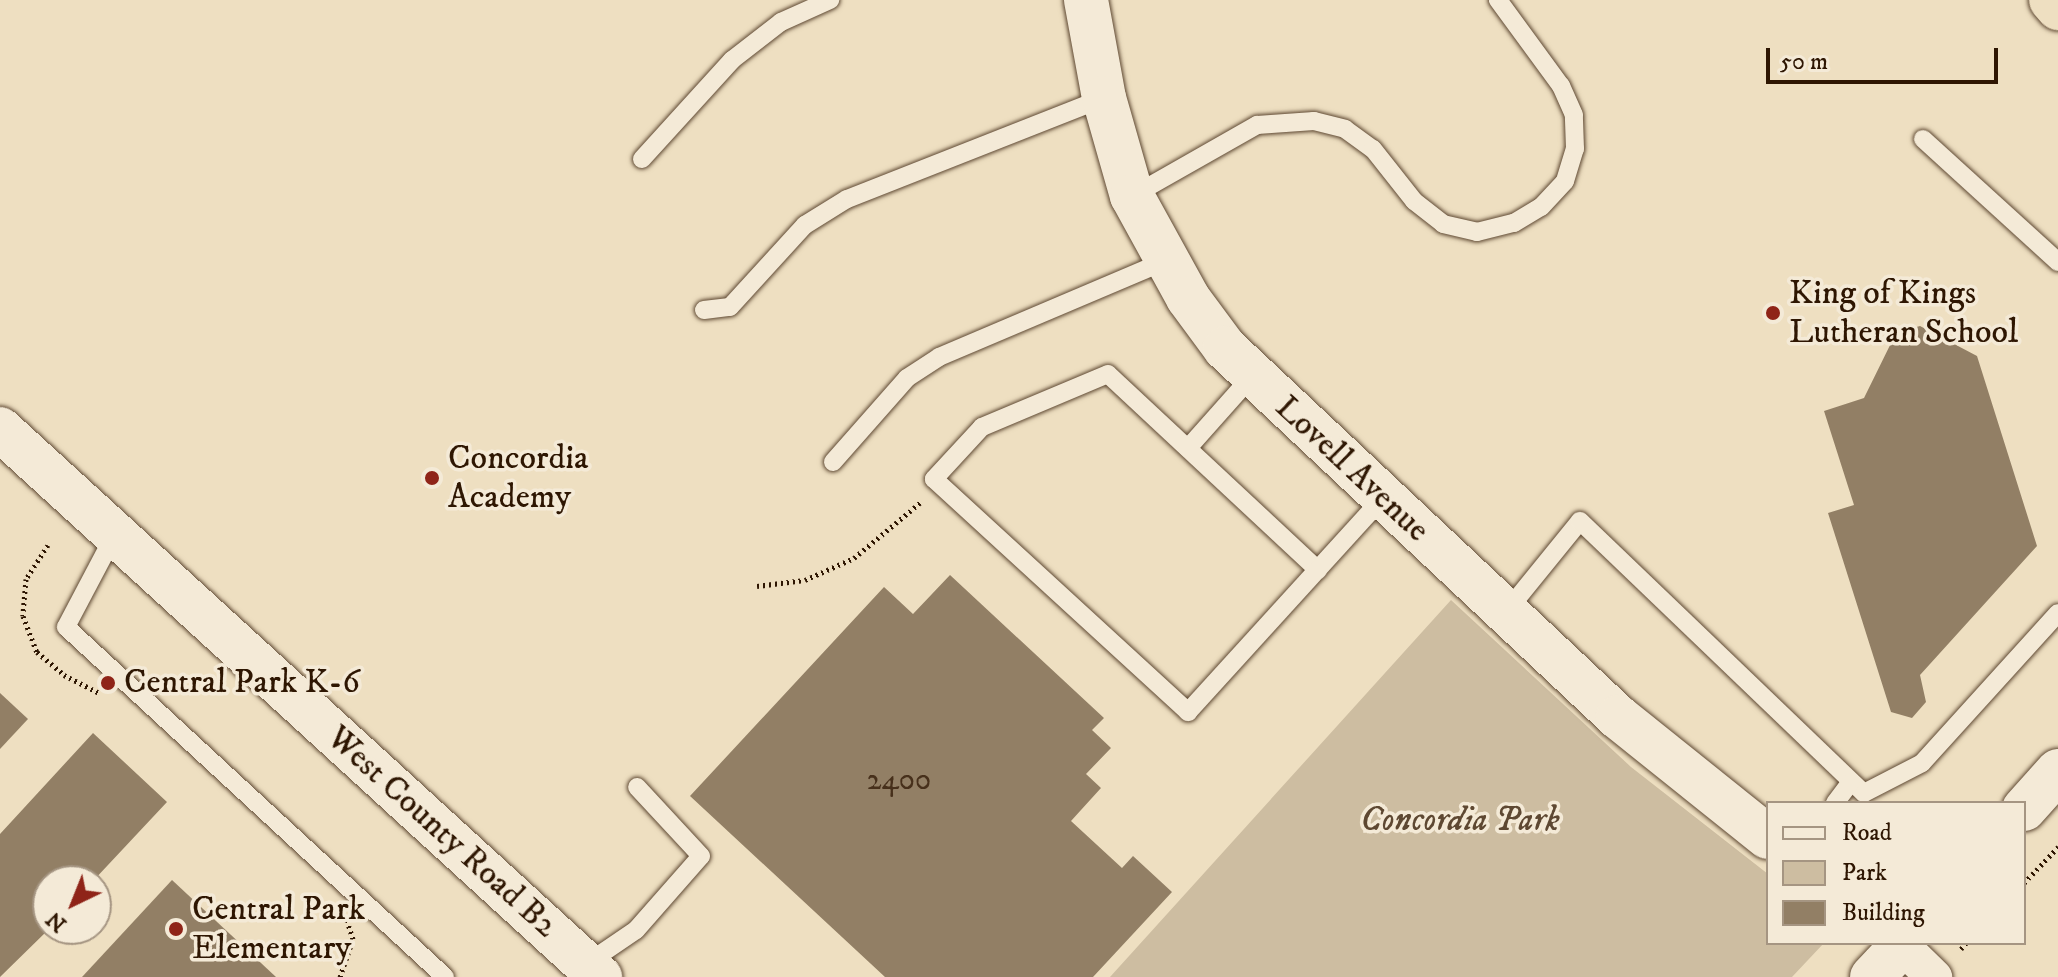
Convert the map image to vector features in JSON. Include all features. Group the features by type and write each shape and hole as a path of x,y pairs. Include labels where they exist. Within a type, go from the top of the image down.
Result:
{"highway":[{"path":"2051,0 2058,8"}],"street":[{"name":"Lovell Avenue","path":"1086,0 1104,98 1132,196 1165,261 1225,348 1672,765 1766,836"},
{"name":"West County Road B2","path":"0,429 586,973"},
{"path":"2026,807 2058,771"},
{"path":"1872,977 1900,945"},
{"path":"1902,945 1934,977"}],"lane":[{"path":"642,159 732,60 781,22 830,0"},
{"path":"1132,196 1257,125 1314,121 1345,129 1373,149 1414,201 1443,224 1477,232 1514,223 1541,207 1565,181 1575,149 1574,115 1561,86 1498,0"},
{"path":"704,310 730,307 805,225 847,199 1104,98"},
{"path":"1923,139 2058,262"},
{"path":"833,462 907,378 939,357 1165,261"},
{"path":"1318,570 1108,374 982,427 934,479 1188,712 1318,570 1383,498"},
{"path":"1188,448 1253,375"},
{"path":"1506,612 1580,521 1864,793 1922,763 2058,613"},
{"path":"115,534 66,627 439,975"},
{"path":"1837,801 1851,782"},
{"path":"586,973 636,930 701,856 637,787"}],"path":[{"path":"757,586 805,580 854,558 921,502"},
{"path":"2026,881 2058,847"},
{"path":"1961,949 1964,945"}],"green space":[{"name":"Concordia Park","path":"1451,600 1631,767 1766,872 1766,945 1822,945 1792,977 1110,977"}],"building":[{"path":"1920,326 1977,356 2037,546 1920,675 1926,702 1912,718 1891,712 1828,513 1854,505 1824,411 1864,398 1896,333"},
{"path":"950,575 1104,718 1092,730 1111,748 1086,774 1101,788 1071,821 1122,868 1133,856 1172,892 1093,977 885,977 690,796 884,587 913,614"},
{"path":"0,693 28,719 0,749"},
{"path":"93,733 167,802 108,865 32,865 33,945 0,977 0,834"},
{"name":"Central Park Elementary","path":"172,880 276,977 82,977"}],"place":[{"name":"King of Kings Lutheran School","path":"1773,313"},
{"name":"Concordia Academy","path":"432,478"},
{"name":"Central Park K-6","path":"108,683"},
{"name":"Central Park Elementary","path":"176,929"}]}
